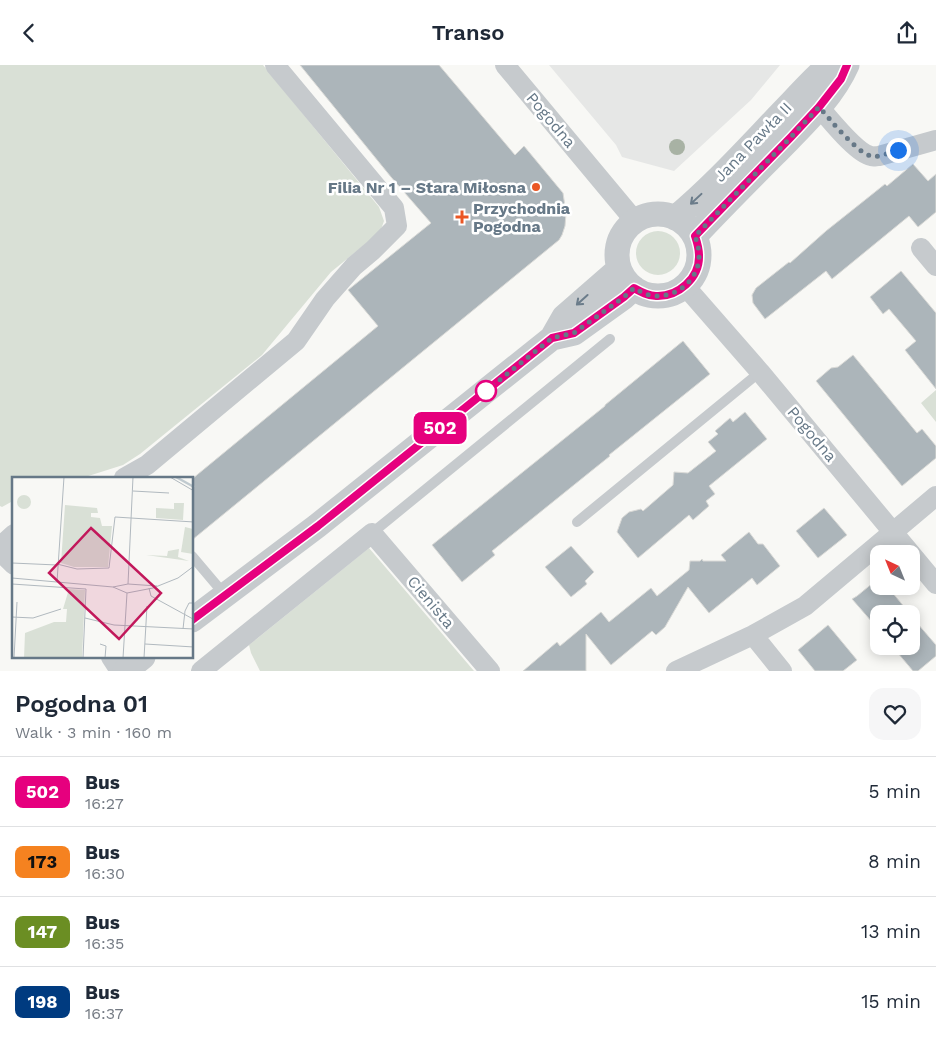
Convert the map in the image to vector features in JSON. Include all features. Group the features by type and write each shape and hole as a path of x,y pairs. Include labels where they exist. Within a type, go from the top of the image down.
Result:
{"street":[{"path":"127,477 147,465 172,445 296,341 325,299 354,266 373,250 397,225 394,208 275,65"},
{"name":"Pogodna","path":"505,65 635,221"},
{"name":"Jana Pawła II","path":"676,218 829,65"},
{"name":"Jana Pawła II","path":"695,236 819,107 841,79 847,65"},
{"path":"819,107 858,148 871,156 936,139"},
{"path":"665,214 676,218 686,225 695,236 698,246 699,257 693,278 676,292 665,296 644,294 625,280 619,269 617,255 619,242 625,231 635,221 644,216 665,214"},
{"path":"921,248 936,266"},
{"path":"194,619 318,526 552,338 564,317 619,269"},
{"name":"Pogodna","path":"685,286 760,372 936,584"},
{"path":"552,338 574,333 634,288"},
{"path":"676,671 752,635 805,606 936,496"},
{"path":"201,671 372,533"},
{"name":"Cienista","path":"372,533 490,671"},
{"path":"4,556 12,538"},
{"path":"752,635 782,671"},
{"path":"112,659 120,671"},
{"path":"125,671 140,659"}],"lane":[{"path":"372,533 610,339"},
{"path":"577,522 760,372"},
{"path":"194,558 225,596"}],"shaded area":[{"path":"0,65 263,65 379,207 384,221 380,232 331,272 262,355 140,454 123,465 85,477 12,477 12,504 11,502 2,507 0,506"},
{"path":"549,65 780,65 751,100 674,171 622,157 616,145"},
{"path":"658,231 670,235 676,241 680,253 676,265 670,271 658,275 646,271 640,265 636,253 640,241 646,235"},
{"path":"936,390 936,422 921,403"},
{"path":"369,548 474,671 260,671 249,645"}],"building":[{"path":"300,65 439,65 515,155 524,146 563,193 566,213 565,226 559,240 194,538 194,477 378,326 348,290 431,223"},
{"path":"913,164 928,181 936,174 936,212 918,227 909,216 832,279 826,271 765,319 753,303 752,295 756,288 790,263 826,231 885,184 887,186"},
{"path":"901,271 936,313 936,389 905,350 916,341 889,309 883,314 870,297"},
{"path":"683,341 710,374 492,551 495,555 462,582 432,545"},
{"path":"853,355 917,433 922,429 936,446 936,458 902,486 816,381 831,368 838,367"},
{"path":"745,412 767,439 709,486 715,494 706,501 709,506 693,520 689,515 638,558 617,532 622,518 629,512 641,509 643,511 673,485 674,472 688,473 716,451 708,442 718,434 715,431 730,418 733,422"},
{"path":"824,508 847,535 818,558 796,531"},
{"path":"749,532 758,544 763,544 780,566 757,585 752,578 709,613 688,587 665,627 656,635 652,631 611,665 586,634 586,671 523,671 557,642 560,646 601,612 609,622 651,588 657,596 689,570 690,561 700,561 702,559 703,561 726,561 721,555"},
{"path":"571,546 594,572 585,581 587,584 571,597 545,567"},
{"path":"870,585 870,595 894,595 903,605 870,605 870,620 852,599"},
{"path":"828,625 857,660 843,671 815,671 798,650"},
{"path":"920,626 936,645 936,656 918,671 913,671 900,655 920,655"}],"bus line":[{"name":"502","path":"194,619 318,526 552,338 574,333 634,288 644,294 665,296 685,286 693,278 697,268 699,257 695,236 819,107 841,79 847,65"}],"place":[{"name":"Filia Nr 1 – Stara Miłosna","path":"536,187"},
{"name":"Przychodnia Pogodna","path":"462,217"}],"route":[{"path":"486,391 552,338 574,333 634,288 644,294 665,296 685,286 693,278 697,268 699,257 695,236 819,107 858,148 871,156 898,150"}]}
